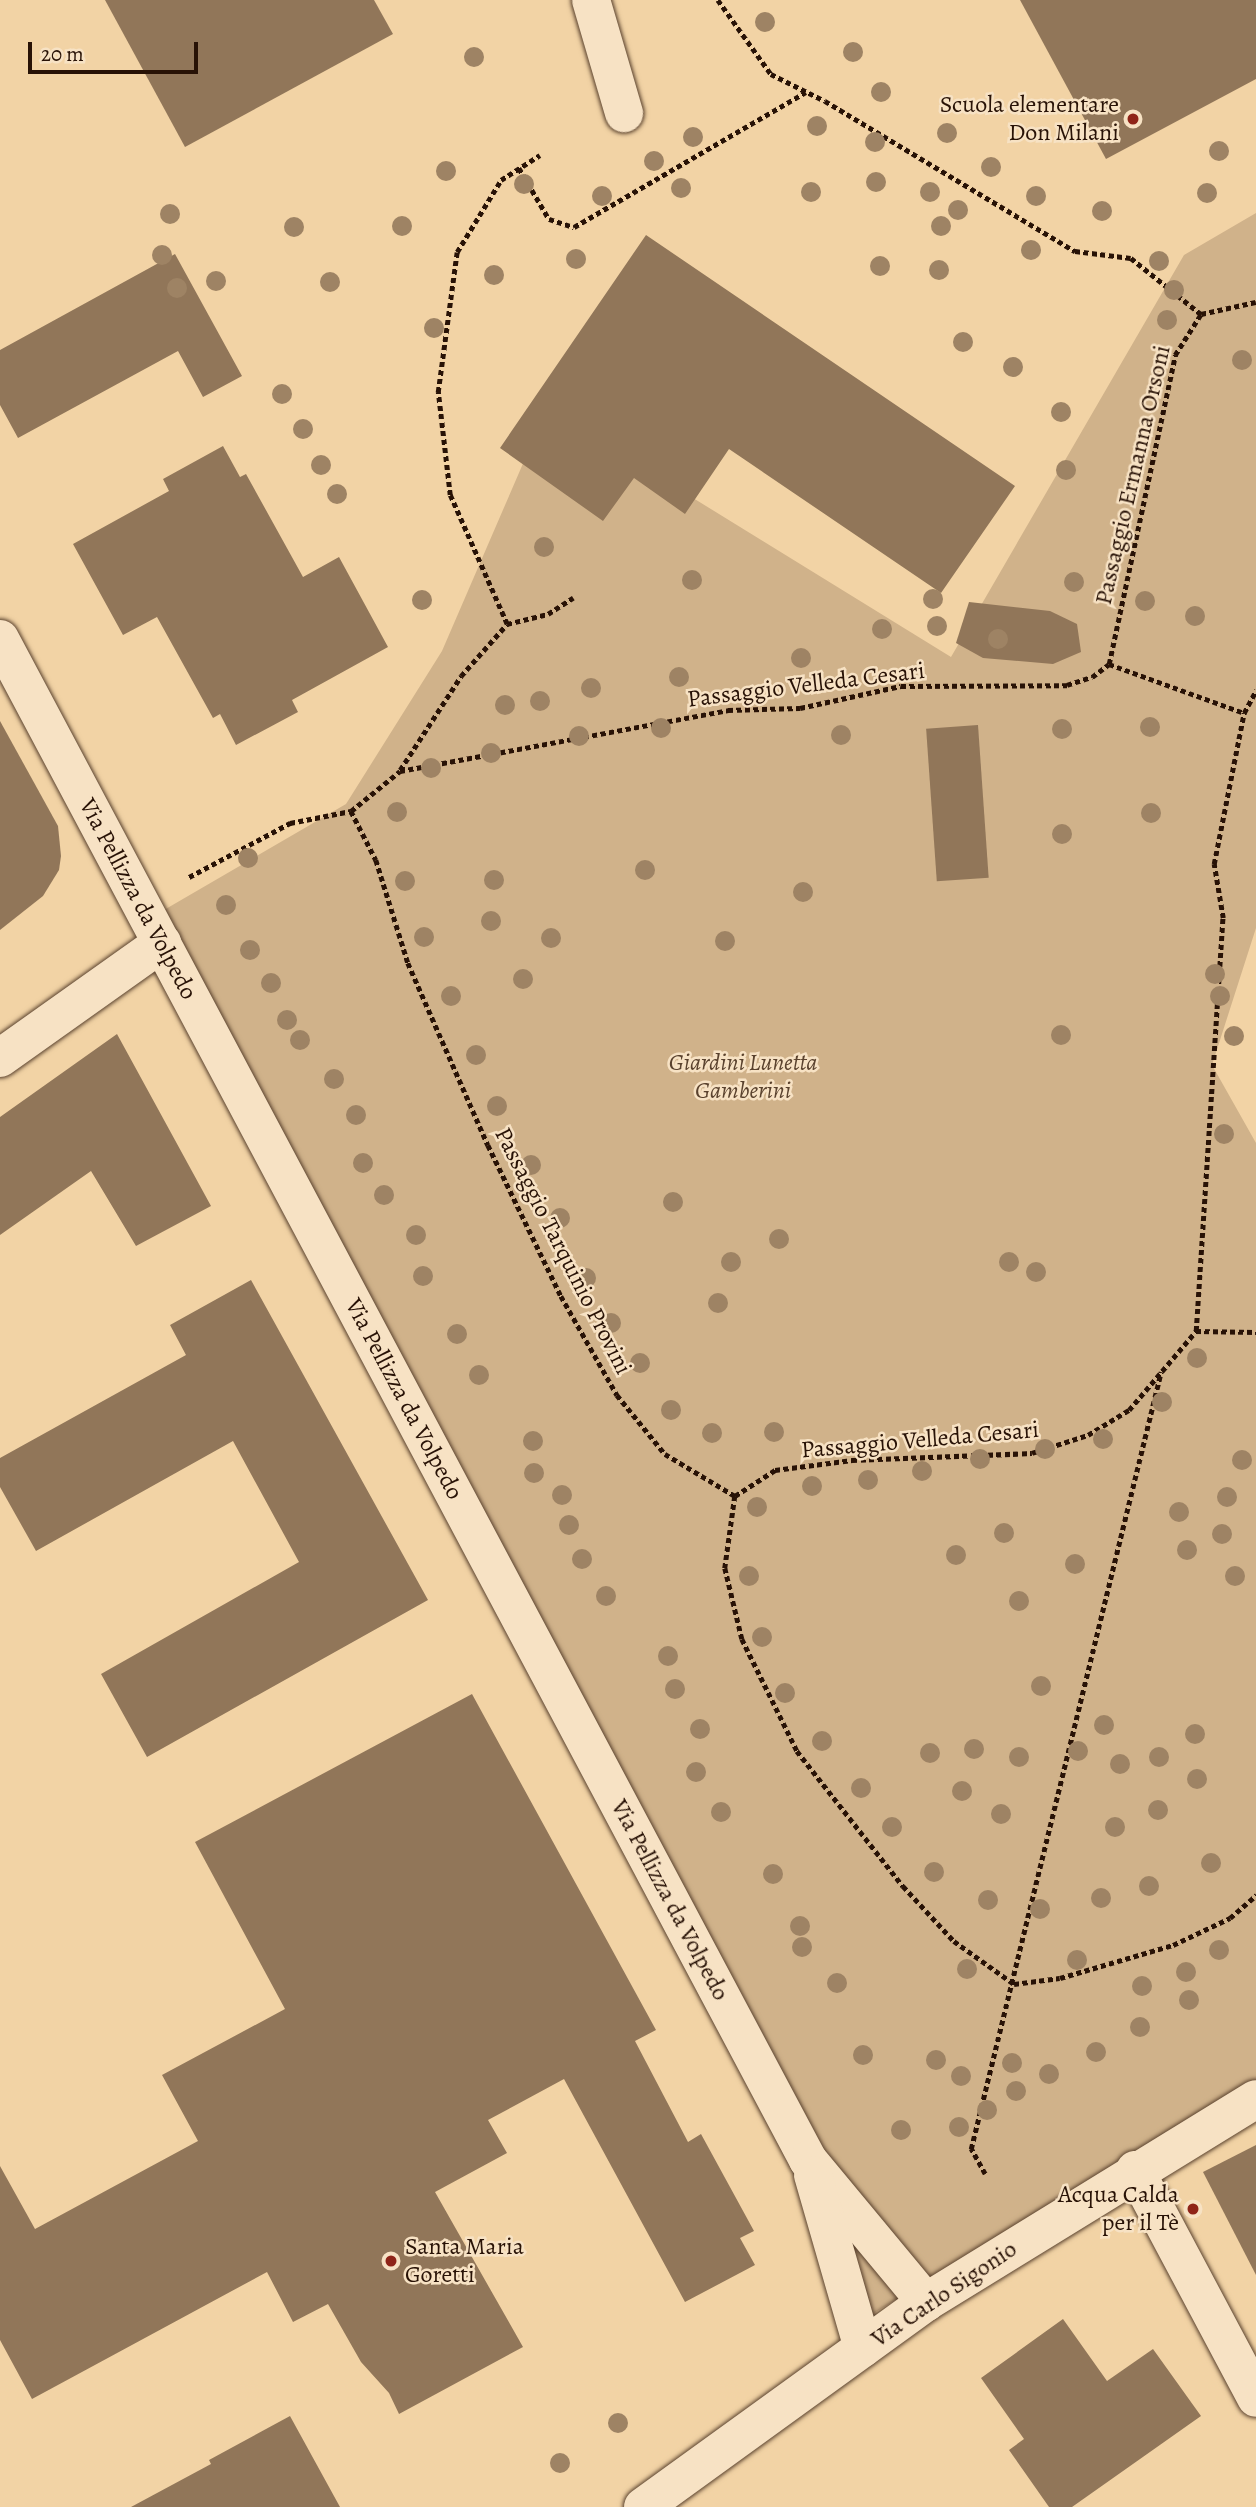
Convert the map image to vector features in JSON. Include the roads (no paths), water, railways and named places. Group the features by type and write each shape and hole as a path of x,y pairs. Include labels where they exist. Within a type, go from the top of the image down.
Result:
{"street":[{"path":"591,0 624,113"},
{"name":"Via Pellizza da Volpedo","path":"0,639 808,2160 863,2348"},
{"path":"0,1058 162,943"},
{"name":"Via Carlo Sigonio","path":"655,2503 926,2302 1135,2170 1256,2099"},
{"name":"Via Pellizza da Volpedo","path":"808,2160 926,2302"},
{"path":"1135,2170 1256,2398"}],"place":[{"name":"Scuola elementare Don Milani","path":"1133,119"},
{"name":"Acqua Calda per il Tè","path":"1193,2209"},
{"name":"Santa Maria Goretti","path":"391,2261"}],"park label":[{"name":"Giardini Lunetta Gamberini","path":"743,1077"}]}
